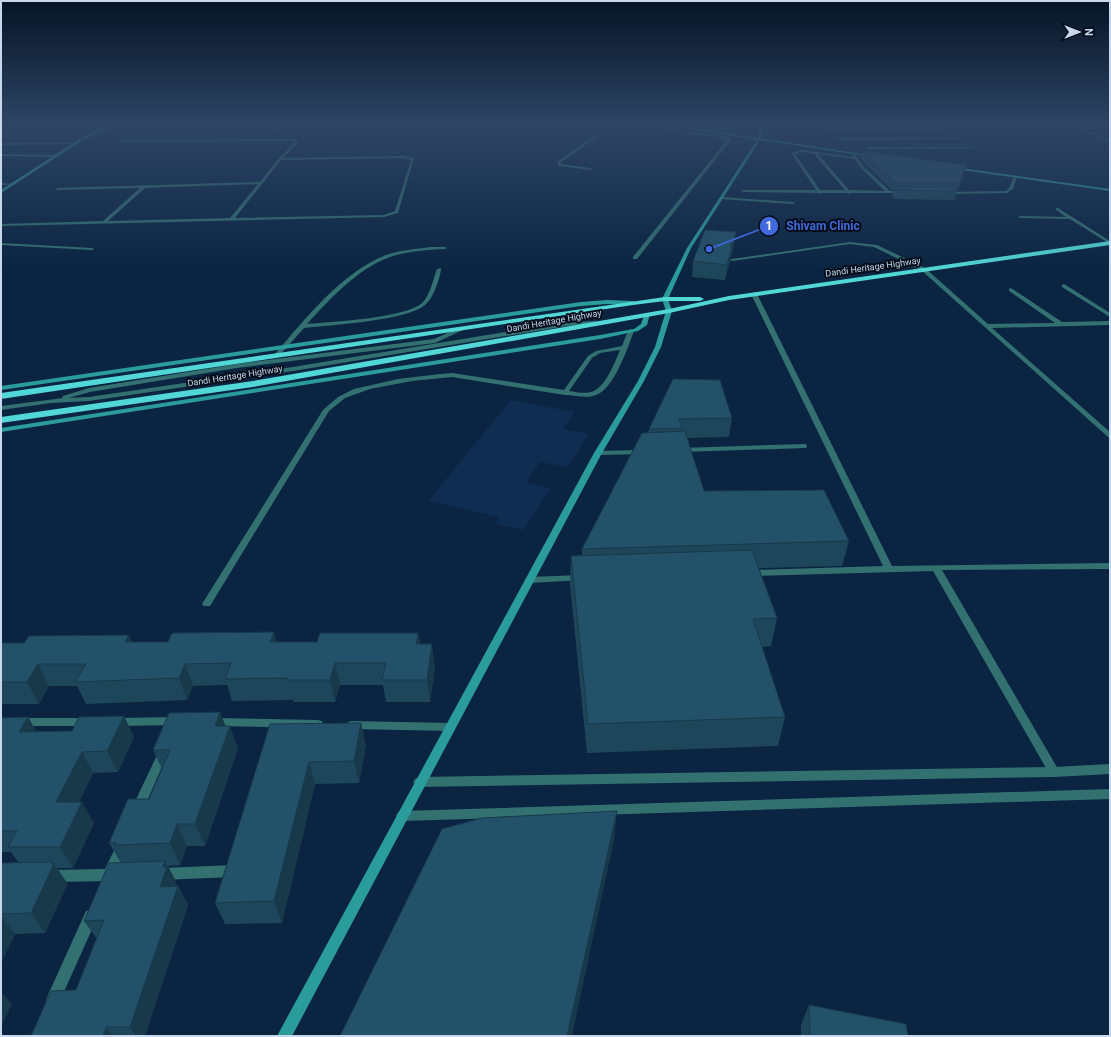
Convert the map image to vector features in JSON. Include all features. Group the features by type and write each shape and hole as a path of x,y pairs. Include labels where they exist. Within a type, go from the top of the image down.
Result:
{"highway":[{"name":"Dandi Heritage Highway","path":"1,420 253,384 669,311 754,294 1110,243"},
{"path":"1,396 633,303 665,299 729,298"}],"street":[{"path":"1,192 30,173"},
{"path":"232,219 268,173"},
{"path":"1,225 384,216 397,212 409,173"},
{"path":"635,258 702,173"},
{"path":"284,1036 419,782 598,453 641,382 658,347 669,311 665,299 689,248 737,173"},
{"path":"806,173 820,193"},
{"path":"832,173 849,193"},
{"path":"870,173 889,192"},
{"path":"997,173 1110,190"},
{"path":"943,192 1006,192 1011,189 1015,176"},
{"path":"57,189 260,183"},
{"path":"1,184 13,184"},
{"path":"105,222 144,186"},
{"path":"744,191 820,193 912,192"},
{"path":"721,198 793,203"},
{"path":"1057,209 1110,243"},
{"path":"1020,217 1071,218"},
{"path":"732,260 850,243 862,243 875,246 923,270 1110,436"},
{"path":"1,244 92,249"},
{"path":"277,355 303,326 354,275 372,262 405,252 445,248"},
{"path":"303,326 384,316 419,308 425,303 439,269"},
{"path":"1064,286 1110,315"},
{"path":"1011,290 1061,324"},
{"path":"754,294 889,569"},
{"path":"1,388 581,304 607,302 633,303"},
{"path":"1,430 329,380 631,331 644,325 647,314"},
{"path":"1,408 51,401 105,396 293,369 568,324 596,323"},
{"path":"986,326 1110,323"},
{"path":"51,401 89,390 237,366 435,341 461,329"},
{"path":"208,604 326,410 344,396 358,389 433,376 452,375 581,395 600,391 625,347 631,331"},
{"path":"565,393 590,357 598,352 625,347"},
{"path":"677,450 803,446"},
{"path":"598,453 653,451"},
{"path":"742,573 936,568 1110,566"},
{"path":"936,568 1054,772"},
{"path":"529,580 592,578"},
{"path":"1,722 180,721 169,739 134,819"},
{"path":"200,722 325,724"},
{"path":"341,724 450,726"},
{"path":"419,782 1054,772 1110,769"},
{"path":"402,816 1110,794"},
{"path":"103,889 127,833"},
{"path":"148,874 233,871"},
{"path":"40,876 124,875"},
{"path":"49,1008 96,903"}],"shaded area":[{"path":"511,400 575,412 563,429 589,434 568,467 540,462 526,483 550,488 524,530 495,524 499,517 428,501"}],"building":[{"path":"885,173 963,173 960,182 894,182"},
{"path":"894,187 958,187 956,191 898,190"},
{"path":"705,230 736,232 733,243 730,245 732,247 727,265 693,261"},
{"path":"673,379 720,380 732,418 679,419 682,428 649,429"},
{"path":"685,431 704,491 824,490 849,541 582,549 642,433"},
{"path":"752,550 777,618 753,619 785,717 588,724 571,556"},
{"path":"274,632 270,642 317,642 320,633 418,633 416,644 432,644 427,680 382,680 386,663 335,663 330,680 287,680 288,678 225,679 231,663 185,664 179,678 75,682 86,664 38,664 27,682 1,682 1,643 24,643 29,636 129,635 125,642 168,642 172,633"},
{"path":"220,712 215,726 230,726 195,824 177,824 170,843 114,845 116,842 109,843 128,799 149,799 170,750 153,750 169,713"},
{"path":"124,716 107,751 82,752 56,802 82,802 60,847 8,847 17,831 1,831 1,718 28,717 19,732 72,731 79,717"},
{"path":"361,723 354,761 309,762 274,901 215,903 270,724"},
{"path":"617,811 567,1036 340,1036 442,829 482,818"},
{"path":"165,861 163,867 167,867 160,887 178,886 130,1027 106,1027 103,1036 31,1036 51,991 76,990 104,920 84,921 109,863"},
{"path":"53,862 52,864 54,864 31,913 1,914 2,863"},
{"path":"809,1005 906,1024 908,1036 810,1036"}],"place":[{"name":"Shivam Clinic","path":"709,249"}]}
